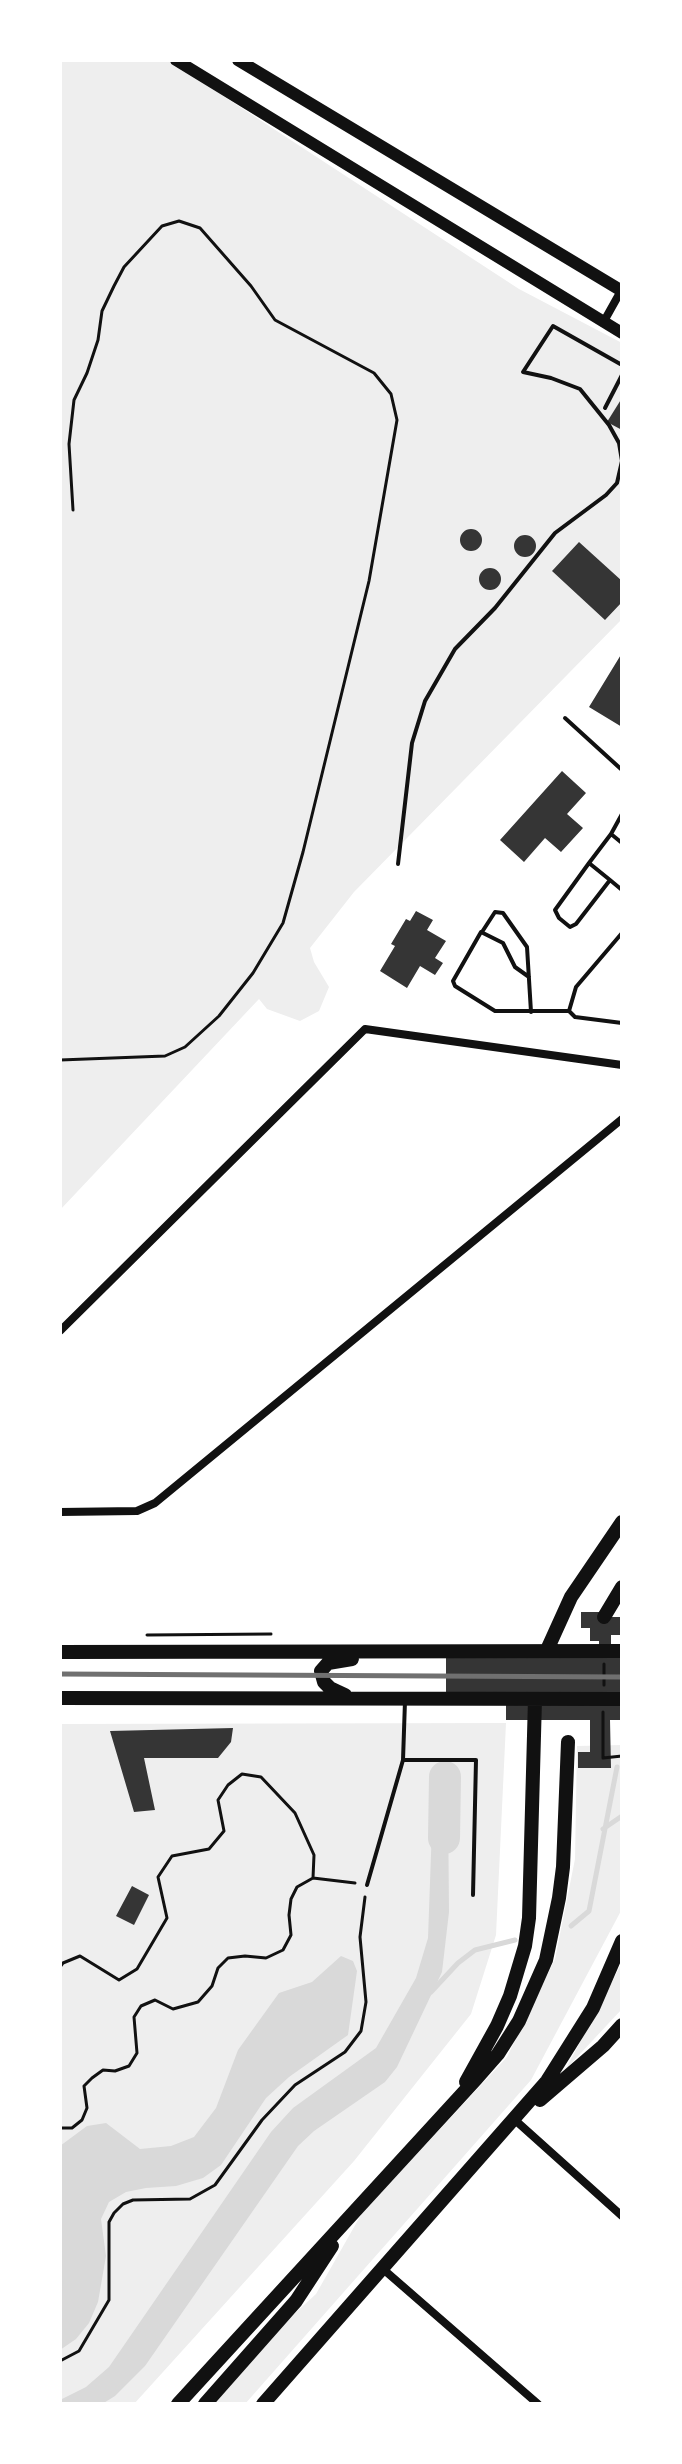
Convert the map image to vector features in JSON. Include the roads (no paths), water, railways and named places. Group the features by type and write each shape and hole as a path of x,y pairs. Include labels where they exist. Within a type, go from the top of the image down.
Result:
{"main road":[{"path":"176,60 622,333"},
{"path":"238,60 622,290"},
{"path":"547,1650 571,1597 622,1522"},
{"path":"604,1617 622,1587"},
{"path":"358,1699 330,1688 321,1675 324,1666 336,1661 424,1651"},
{"path":"60,1652 622,1651"},
{"path":"60,1698 622,1699"},
{"path":"454,2104 497,2026 514,1985 525,1946 529,1918 535,1699"},
{"path":"178,2404 454,2104 498,2054 519,2021 546,1960 563,1867 568,1742"},
{"path":"263,2404 547,2081 593,2008 622,1941"},
{"path":"515,2120 564,2080 622,2025"},
{"path":"205,2404 296,2301 359,2206"}],"street":[{"path":"603,323 622,290"},
{"path":"60,1331 365,1029 622,1065"},
{"path":"60,1512 137,1511 155,1503 622,1119"},
{"path":"515,2120 622,2216"},
{"path":"383,2269 538,2404"}],"lane":[{"path":"398,864 412,743 425,701 455,649 495,608 555,533 606,495 617,483 622,461 619,443 609,425 580,389 523,372 553,326 622,365"},
{"path":"605,408 622,375"},
{"path":"565,718 622,770"},
{"path":"610,880 576,924 570,927 559,918 555,910 611,834 622,814"},
{"path":"611,834 622,843"},
{"path":"589,863 622,890"},
{"path":"531,1012 527,947 503,913 495,912 453,981 455,986 495,1011 531,1012 569,1011 575,1017 622,1023"},
{"path":"481,932 503,943 515,967 529,977"},
{"path":"569,1011 576,987 622,933"},
{"path":"367,1885 403,1760 405,1699"},
{"path":"403,1760 476,1760 473,1895"}],"waterway":[{"path":"571,1926 589,1911 617,1767"},
{"path":"444,1838 445,1777"},
{"path":"603,1829 622,1816"},
{"path":"431,1992 475,1950 515,1940"}],"railway":[{"path":"60,1674 622,1677"}]}
